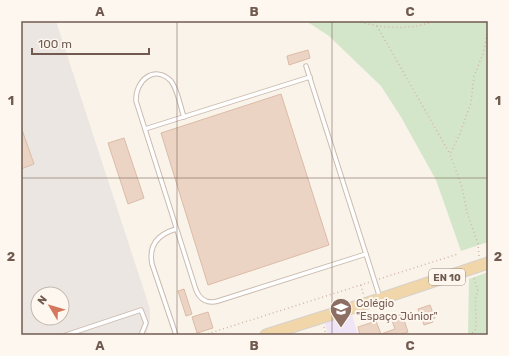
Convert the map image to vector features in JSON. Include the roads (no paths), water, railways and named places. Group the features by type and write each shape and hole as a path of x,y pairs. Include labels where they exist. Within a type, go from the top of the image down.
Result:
{"main road":[{"name":"EN 10","path":"266,335 484,264"}],"lane":[{"path":"306,66 380,299"},
{"path":"184,117 171,82 156,74 144,79 140,83 136,95 136,101 197,293 201,299 211,302 226,299 366,254"},
{"path":"145,129 310,77"},
{"path":"176,229 163,234 157,240 153,247 151,256 152,264 176,335"},
{"path":"66,335 141,310 146,323 141,335"}],"place":[{"name":"Colégio \"Espaço Júnior\"","path":"341,328"}]}
